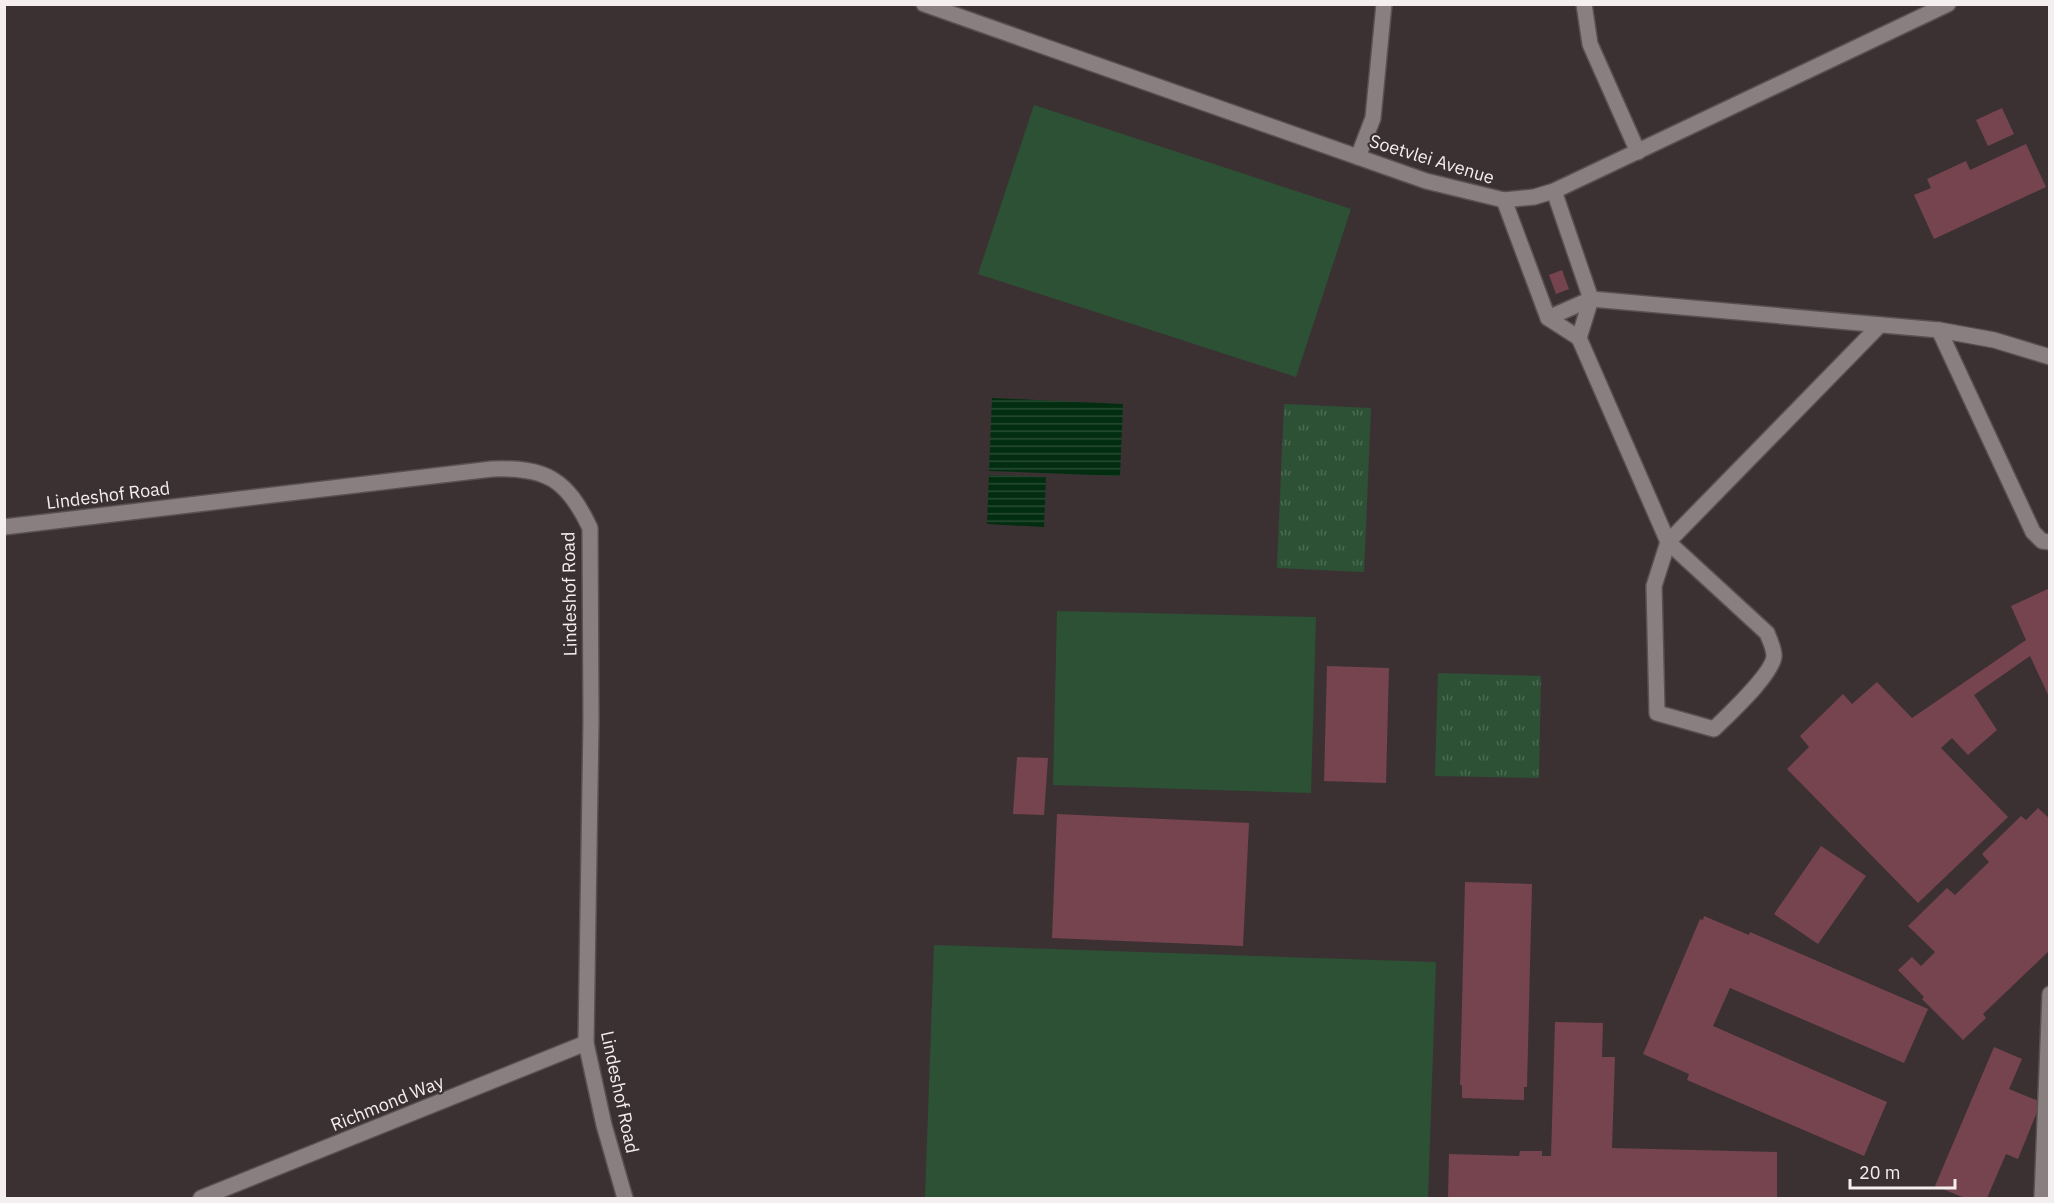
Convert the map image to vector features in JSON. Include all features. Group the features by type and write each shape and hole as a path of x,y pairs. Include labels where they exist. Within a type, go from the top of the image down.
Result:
{"street":[{"name":"Soetvlei Avenue","path":"924,4 1426,181 1504,200 1534,197 1554,191 1948,4"},
{"path":"1358,157 1373,118 1384,4"},
{"path":"1584,4 1590,44 1638,152"},
{"path":"1554,191 1591,298 1579,338"},
{"path":"1504,200 1548,318 1579,338 1668,542 1767,633 1773,649 1774,659 1767,672 1714,729 1658,714 1654,586 1668,542 1880,325"},
{"path":"1548,318 1591,298 1939,330 1994,340 2049,357"},
{"path":"1939,330 2033,532 2042,541 2049,542"},
{"name":"Lindeshof Road","path":"4,527 492,469 519,468 537,472 562,484 580,506 590,528 591,722 586,1043 604,1125 625,1198"},
{"path":"2042,1198 2049,994"},
{"name":"Richmond Way","path":"201,1198 586,1043"}],"green space":[{"path":"1034,105 1351,209 1296,377 978,274"},
{"path":"1284,404 1371,408 1364,572 1277,568"},
{"path":"1057,611 1316,617 1311,793 1053,785"},
{"path":"1438,673 1541,676 1539,778 1435,776"},
{"path":"934,945 1436,962 1428,1198 925,1198"}],"shaded area":[{"path":"992,398 1123,404 1120,476 989,471"},
{"path":"989,475 1046,477 1044,527 987,524"}],"building":[{"path":"2002,108 2014,134 1988,146 1976,120"},
{"path":"2026,144 2046,187 1934,239 1914,195 1931,188 1927,179 1966,161 1970,170"},
{"path":"1562,270 1569,289 1556,294 1549,275"},
{"path":"2050,588 2050,699 2030,656 1974,695 1997,730 1968,755 1952,738 1941,748 2008,817 1918,903 1787,769 1809,747 1800,736 1843,694 1852,704 1877,682 1912,718 2026,640 2011,606"},
{"path":"1327,666 1389,668 1386,783 1324,781"},
{"path":"1017,757 1048,758 1044,815 1013,814"},
{"path":"2038,808 2050,819 2050,950 1983,1014 1986,1018 1963,1040 1922,999 1924,997 1898,970 1912,957 1921,966 1935,952 1908,926 1947,888 1955,895 1989,862 1982,854 2021,816 2026,820"},
{"path":"1057,814 1249,823 1243,946 1052,938"},
{"path":"1821,846 1866,876 1818,944 1774,914"},
{"path":"1465,882 1532,884 1527,1087 1524,1087 1524,1100 1462,1098 1462,1085 1460,1085"},
{"path":"1704,916 1749,935 1750,932 1928,1009 1904,1063 1730,988 1713,1026 1887,1102 1864,1156 1687,1080 1689,1074 1643,1054 1700,919 1703,920"},
{"path":"1555,1022 1603,1023 1602,1057 1615,1057 1612,1148 1777,1152 1777,1198 1448,1198 1449,1154 1519,1156 1520,1151 1542,1151 1542,1156 1551,1156"},
{"path":"1994,1047 2022,1059 2009,1089 2041,1102 2018,1159 2006,1154 1987,1198 1965,1198 1935,1186"}]}
